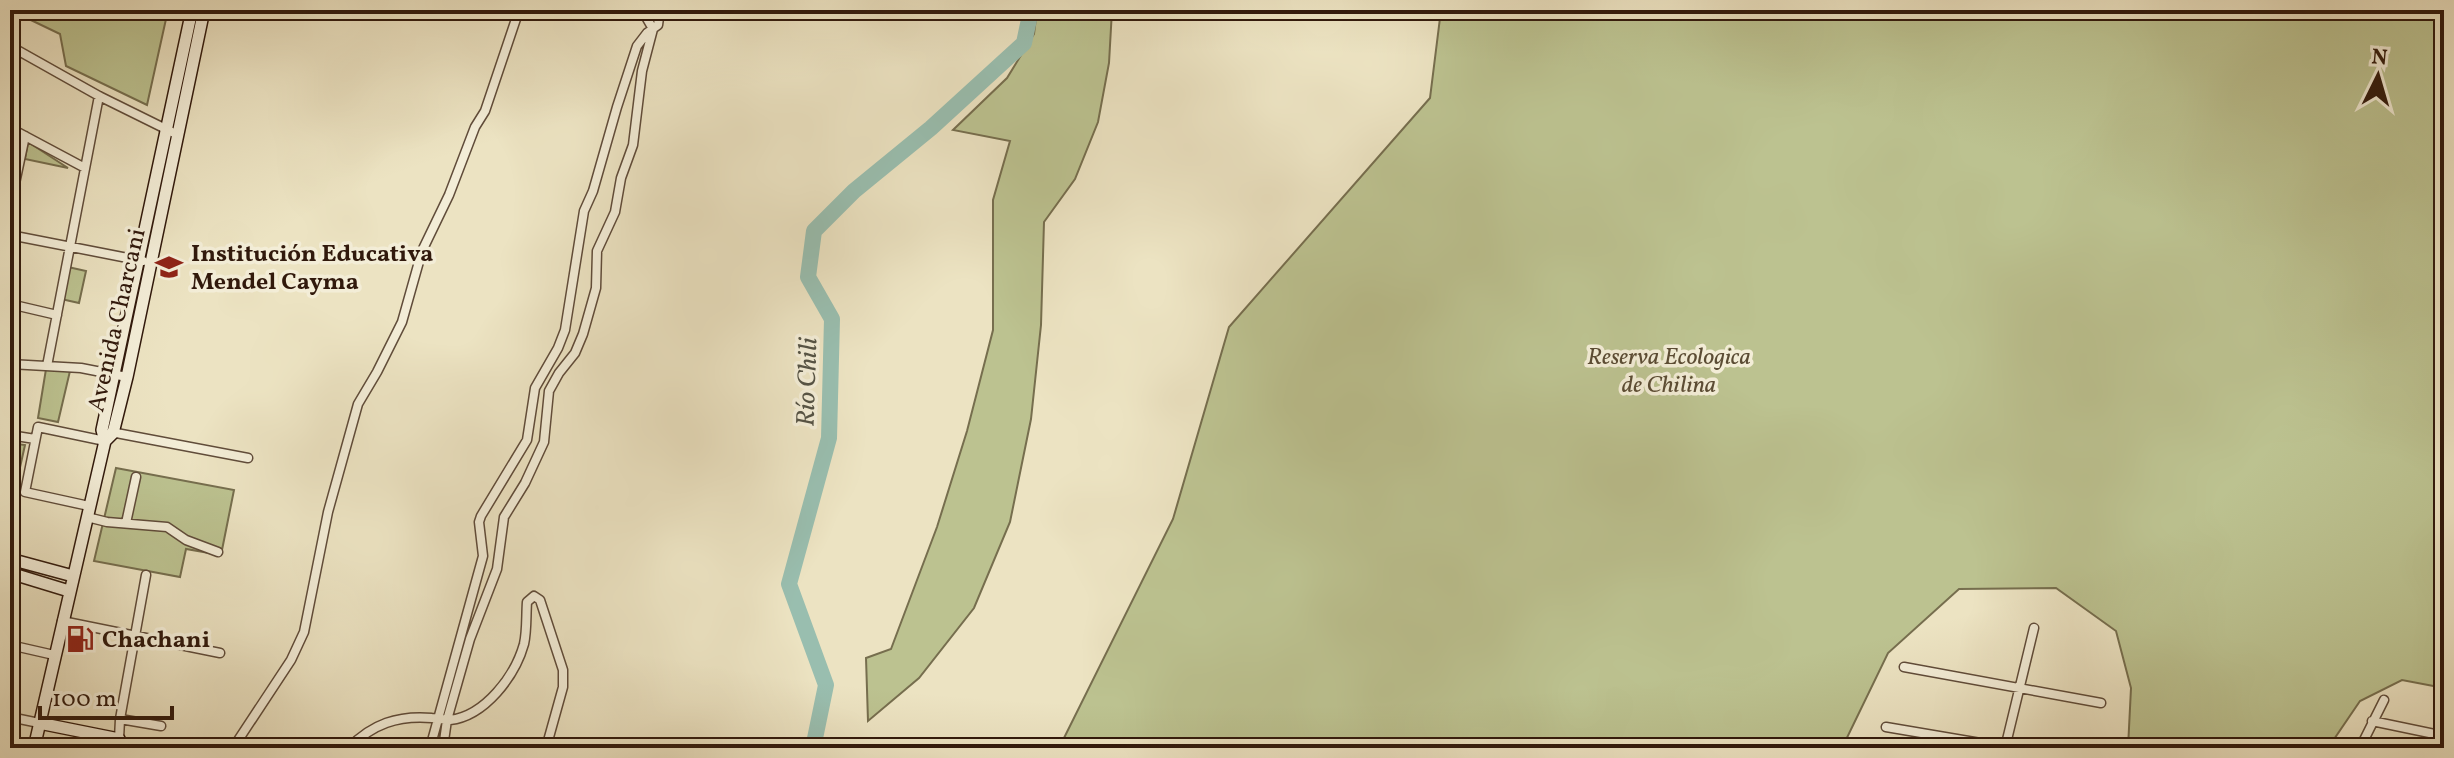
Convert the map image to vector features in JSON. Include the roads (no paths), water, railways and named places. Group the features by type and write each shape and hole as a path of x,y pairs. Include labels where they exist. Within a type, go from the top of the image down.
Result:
{"main road":[{"name":"Avenida Charcani","path":"34,748 122,376 172,133 192,10"},
{"name":"Avenida Charcani","path":"172,133 204,10"},
{"path":"10,559 73,576"},
{"path":"10,573 69,591"},
{"path":"39,723 118,744"}],"street":[{"path":"233,748 291,660 304,632 328,512 358,404 402,322 422,251 449,195 475,127 485,111 519,10"},
{"path":"443,748 447,720 470,639 497,569 504,517 525,483 544,442 549,391 575,353 589,316 596,288 597,251 615,212 621,178 633,145 642,71 653,29 642,10"},
{"path":"430,748 483,556 479,522 527,440 535,388 565,330 584,211 593,191 637,46 659,21 660,10"},
{"path":"10,46 172,133"},
{"path":"47,366 99,96"},
{"path":"10,128 85,168"},
{"path":"10,207 25,136"},
{"path":"10,235 146,262"},
{"path":"10,304 57,315"},
{"path":"10,364 81,368 122,376"},
{"path":"218,552 186,540 167,527 107,522 88,512 25,492 38,427 248,458"},
{"path":"10,435 35,439"},
{"path":"126,523 136,477"},
{"path":"118,744 146,575"},
{"path":"349,748 368,730 389,720 447,720 477,709 510,678 525,641 527,602 532,596 540,600 563,670 563,687 546,748"},
{"path":"62,621 220,653"},
{"path":"1886,727 2007,748 2034,628"},
{"path":"10,645 54,655"},
{"path":"1904,667 2101,703"},
{"path":"2360,748 2384,700"},
{"path":"10,717 39,723"},
{"path":"120,719 161,726"},
{"path":"2372,721 2444,736"}],"waterway":[{"name":"Río Chili","path":"813,748 826,685 789,584 829,438 832,319 808,277 814,231 854,191 931,128 1024,43 1031,10"}],"place":[{"name":"Institución Educativa Mendel Cayma","path":"169,267"},
{"name":"Chachani","path":"80,639"}],"park label":[{"name":"Reserva Ecologica de Chilina","path":"1669,370"}]}
